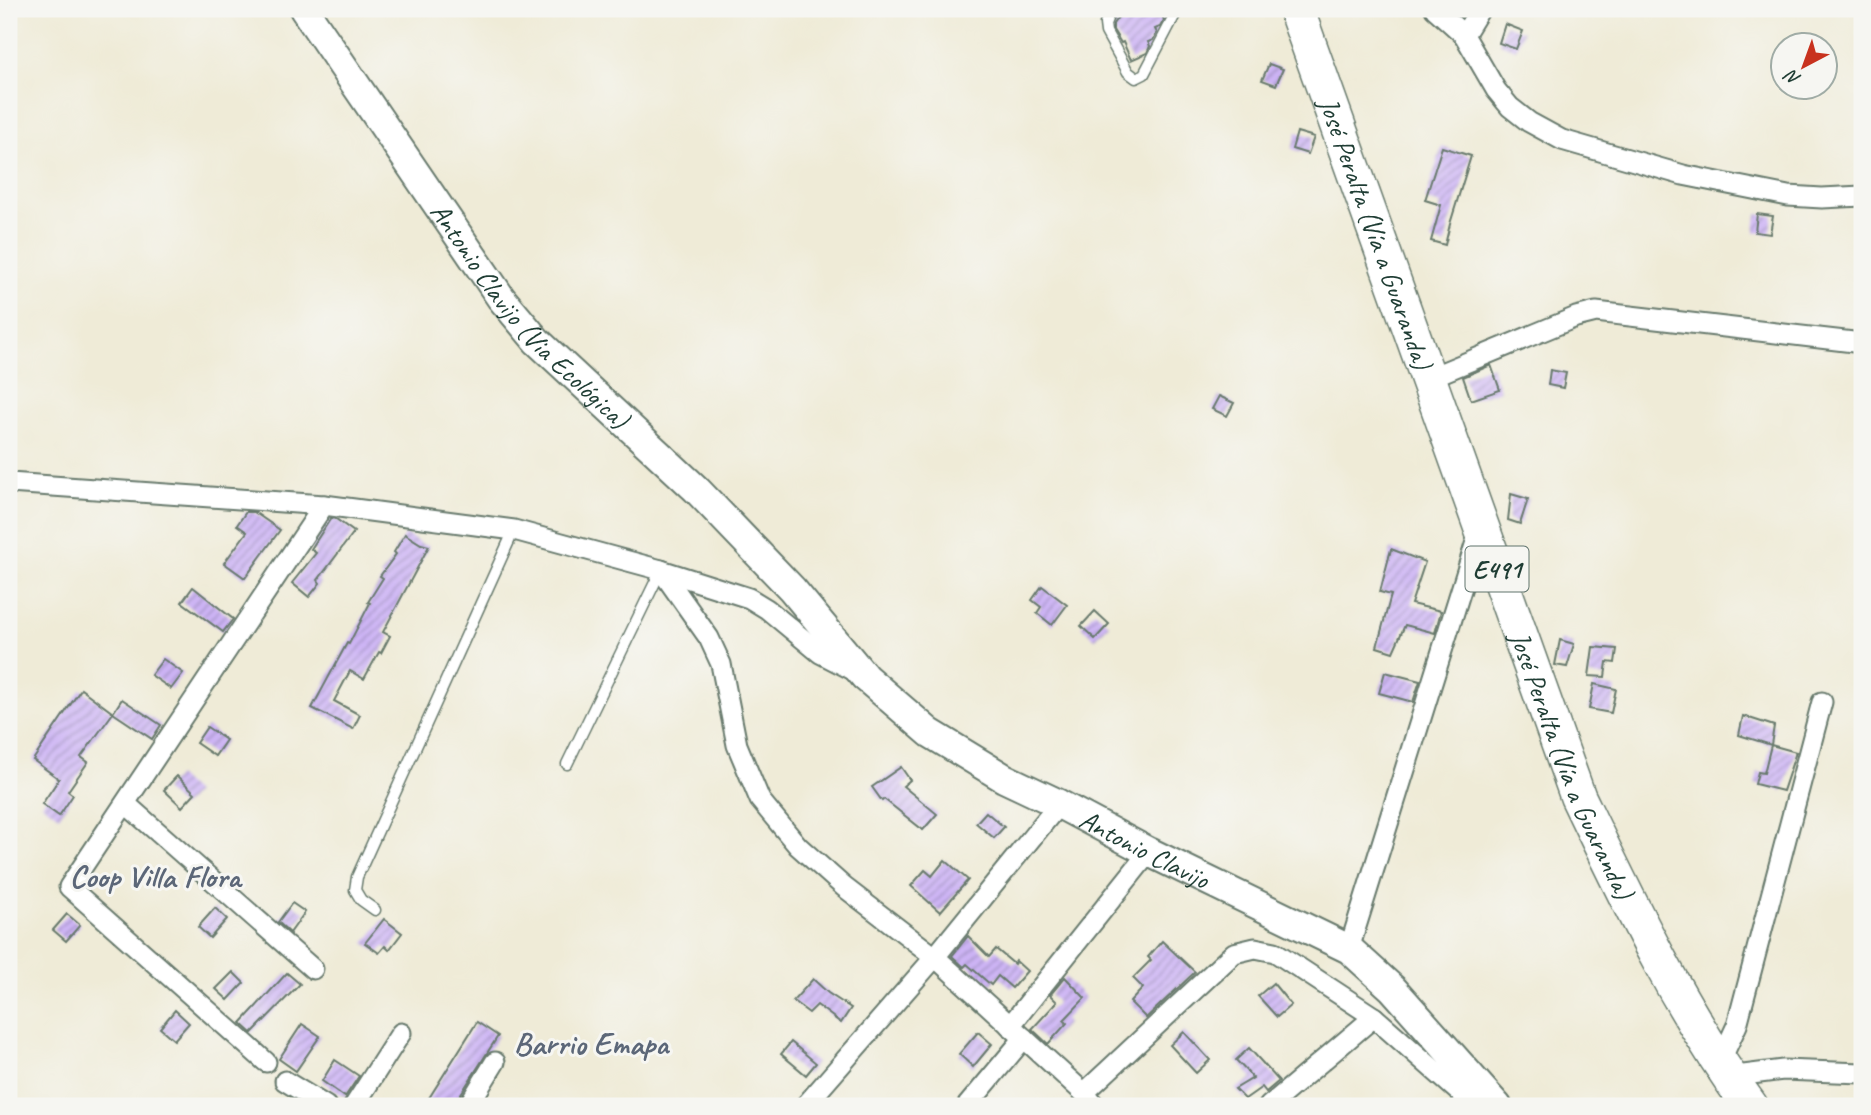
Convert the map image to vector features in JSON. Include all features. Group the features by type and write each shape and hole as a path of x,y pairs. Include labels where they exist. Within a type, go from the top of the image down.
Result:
{"highway":[{"name":"José Peralta (Vía a Guaranda)","path":"1296,9 1578,797 1636,918 1724,1070 1750,1106"}],"main road":[{"name":"Antonio Clavijo (Via Ecológica)","path":"304,9 501,298 537,341 696,489 792,589"},
{"name":"Antonio Clavijo","path":"792,589 865,677 930,733 1004,778 1349,949 1393,989 1489,1106"}],"street":[{"path":"1435,9 1464,35 1496,90 1510,107 1529,122 1562,140 1683,175 1788,196 1862,196"},
{"path":"1464,35 1480,9"},
{"path":"1429,378 1576,317 1596,312 1862,343"},
{"path":"9,483 324,505 514,530 662,570 758,603 820,653 865,677"},
{"path":"266,1062 69,887 324,505"},
{"path":"1349,949 1482,525"},
{"path":"662,570 709,638 720,664 737,746 760,800 798,846 844,887 935,957 1089,1099 1234,953 1255,948 1275,952 1374,1017 1489,1106"},
{"path":"1822,702 1724,1070 1862,1073"},
{"path":"126,804 313,969"},
{"path":"805,1106 935,957 1059,804"},
{"path":"967,1106 1017,1032 1149,852"},
{"path":"1269,1106 1374,1017"},
{"path":"354,1106 401,1033"},
{"path":"468,1106 495,1062"},
{"path":"285,1081 326,1106"}],"lane":[{"path":"1111,9 1105,24 1107,32 1128,72 1136,78 1144,74 1178,9"},
{"path":"375,910 361,900 355,890 357,877 514,530"},
{"path":"566,764 662,570"}],"building":[{"path":"1120,9 1159,9 1164,20 1160,27 1155,29 1157,33 1153,40 1148,42 1150,46 1147,53 1131,60 1123,42 1121,43 1113,30 1117,14 1122,12"},
{"path":"1505,24 1523,31 1516,49 1499,43"},
{"path":"1269,64 1283,69 1276,85 1262,80"},
{"path":"1297,132 1314,137 1308,154 1292,149"},
{"path":"1442,147 1471,156 1445,245 1431,241 1441,205 1425,200"},
{"path":"1757,214 1773,216 1770,234 1755,232"},
{"path":"1491,365 1500,390 1471,400 1463,377"},
{"path":"1550,370 1566,373 1563,388 1548,385"},
{"path":"1219,396 1234,403 1227,416 1212,409"},
{"path":"1511,494 1528,499 1520,524 1508,520"},
{"path":"246,512 254,512 280,530 245,578 224,563 247,532 237,525"},
{"path":"331,518 354,532 318,580 320,583 309,597 292,583 316,553 311,549"},
{"path":"405,534 429,546 383,632 390,636 381,653 379,652 364,679 350,671 334,701 360,715 353,729 312,708 347,643 349,644 370,603 368,602 383,578 380,576 396,554 394,552"},
{"path":"1391,549 1425,562 1411,604 1441,611 1435,633 1405,625 1393,652 1377,647 1391,595 1380,592"},
{"path":"1042,586 1067,605 1052,625 1037,613 1041,607 1032,600"},
{"path":"193,587 233,619 223,632 182,602"},
{"path":"1095,611 1109,624 1095,639 1081,626"},
{"path":"1560,640 1574,644 1567,667 1555,665"},
{"path":"1593,647 1617,649 1615,663 1607,662 1605,677 1589,676"},
{"path":"163,659 183,673 171,689 151,675"},
{"path":"1385,672 1420,681 1413,702 1379,693"},
{"path":"1594,684 1616,689 1611,713 1589,709"},
{"path":"81,689 113,713 81,757 88,762 68,791 73,795 59,816 42,804 59,779 33,760"},
{"path":"122,699 161,725 152,739 113,713"},
{"path":"1743,716 1774,726 1771,745 1739,735"},
{"path":"207,727 226,740 215,756 196,743"},
{"path":"1771,745 1796,752 1783,791 1755,784 1758,772 1764,773"},
{"path":"901,767 910,780 903,786 937,814 923,830 884,799 882,801 872,787"},
{"path":"177,776 195,793 182,807 164,790"},
{"path":"986,812 1004,827 994,838 976,823"},
{"path":"945,860 968,880 940,912 911,886 925,870 932,876"},
{"path":"292,903 305,912 290,933 278,922"},
{"path":"215,908 227,919 210,938 198,927"},
{"path":"67,914 80,925 66,941 53,930"},
{"path":"384,919 402,933 389,950 385,946 379,953 365,943"},
{"path":"968,936 989,957 996,949 1027,971 1012,988 998,976 991,985 967,964 964,967 952,956"},
{"path":"1162,941 1195,972 1146,1018 1130,1002 1143,988 1133,978 1151,960 1148,957"},
{"path":"233,972 244,983 228,1000 216,989"},
{"path":"287,973 300,984 252,1033 241,1023"},
{"path":"1065,977 1085,998 1064,1020 1067,1023 1048,1044 1032,1029 1057,1002 1050,995"},
{"path":"813,979 851,1008 841,1023 817,1005 809,1013 793,1001"},
{"path":"1273,983 1291,1005 1277,1017 1258,996"},
{"path":"175,1010 189,1023 174,1040 160,1028"},
{"path":"477,1022 498,1036 453,1106 424,1106"},
{"path":"302,1024 320,1036 296,1071 279,1059"},
{"path":"978,1032 992,1044 973,1067 959,1054"},
{"path":"1184,1032 1210,1060 1196,1073 1170,1045"},
{"path":"791,1042 816,1063 806,1075 781,1054"},
{"path":"1249,1048 1279,1081 1266,1092 1262,1087 1245,1099 1235,1089 1253,1078 1236,1060"},
{"path":"335,1060 359,1076 345,1097 322,1081"}],"district":[{"name":"Coop Villa Flora","path":"155,876"},
{"name":"Barrio Emapa","path":"591,1043"}]}
